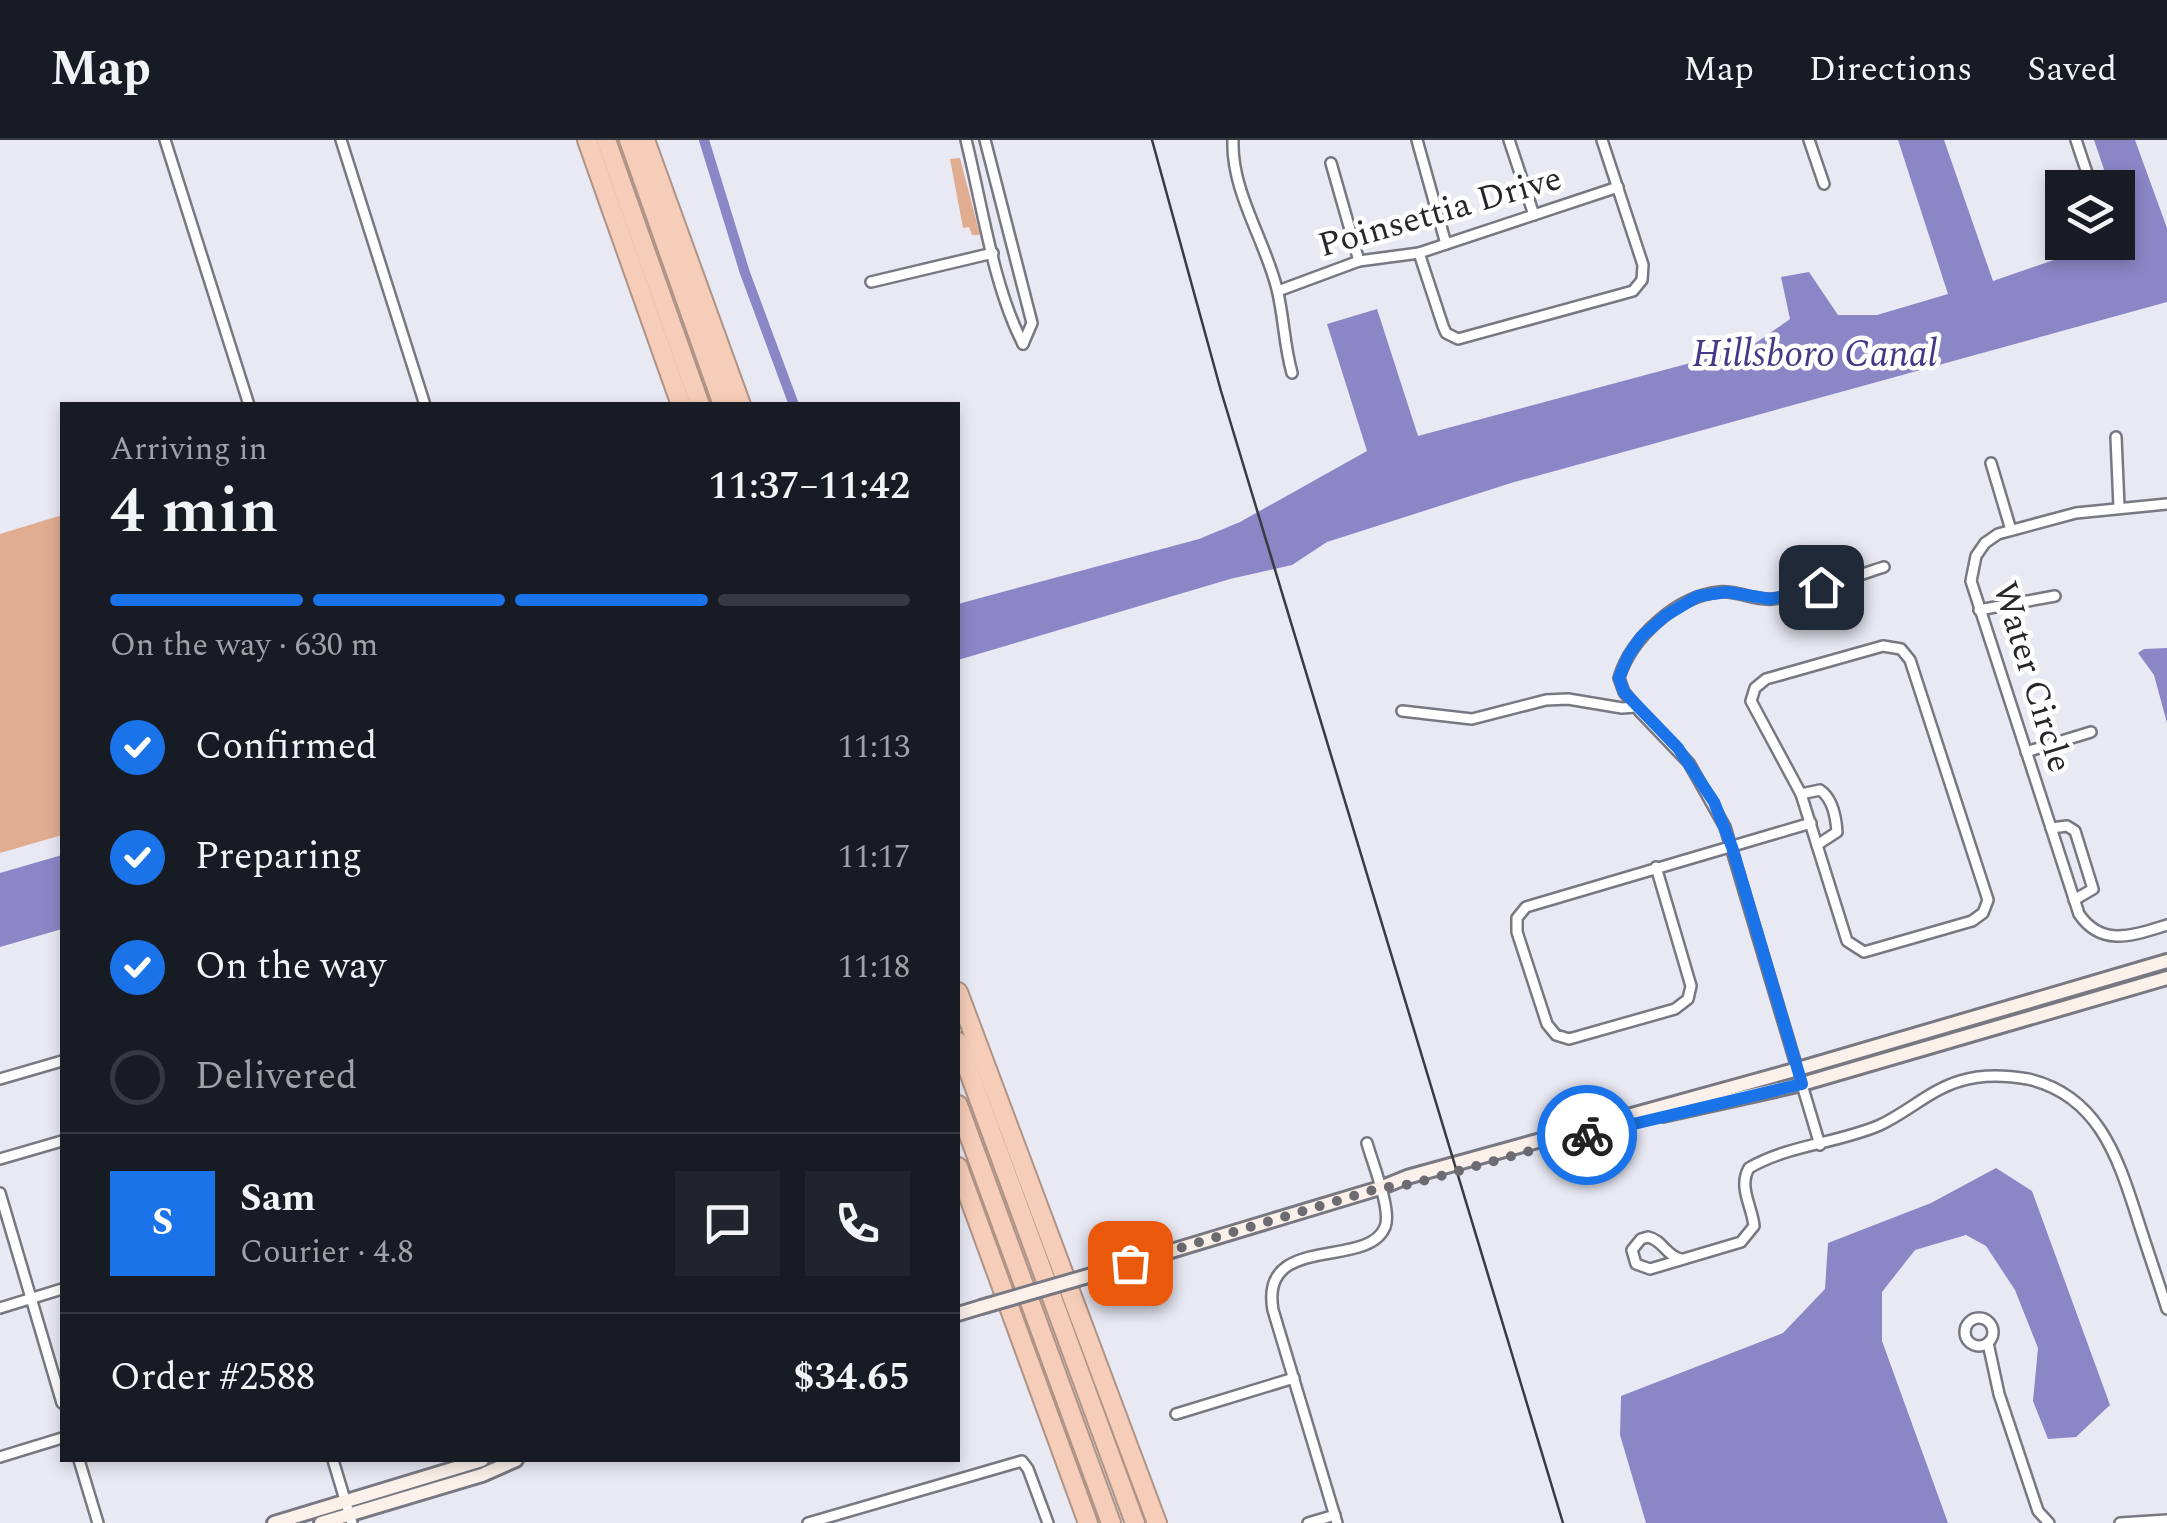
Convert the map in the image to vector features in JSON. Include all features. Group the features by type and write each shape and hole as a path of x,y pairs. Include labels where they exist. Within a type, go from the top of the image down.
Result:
{"highway":[{"path":"586,140 680,402"},
{"path":"606,140 699,402"},
{"path":"629,140 722,402"},
{"path":"645,140 740,402"},
{"path":"654,140 664,193"},
{"path":"960,997 1157,1523"},
{"path":"960,1047 1135,1523"},
{"path":"960,1110 1111,1523"},
{"path":"960,1172 1088,1523"}],"main road":[{"path":"960,1313 1407,1177 1798,1069 2167,961"},
{"path":"1380,1188 1412,1184 1660,1115 1802,1084 2167,978"},
{"path":"321,1523 477,1462"},
{"path":"274,1523 349,1513 511,1462"}],"street":[{"path":"165,140 248,402"},
{"path":"341,140 424,402"},
{"path":"966,140 993,253 1014,326 1024,344 1032,323 985,140"},
{"path":"1233,140 1237,174 1278,291 1292,373"},
{"path":"1417,140 1446,244"},
{"path":"1509,140 1534,215"},
{"path":"1419,254 1446,333 1458,339 1627,293 1639,285 1644,265 1602,140"},
{"path":"1809,140 1824,184"},
{"path":"2076,140 2086,170"},
{"path":"1331,163 1359,261"},
{"name":"Poinsettia Drive","path":"1278,291 1359,261 1419,254 1618,187"},
{"path":"871,282 993,253"},
{"path":"2116,437 2119,507"},
{"path":"1992,463 2011,530"},
{"name":"Water Circle","path":"2167,504 2076,513 2011,530 1985,543 1973,563 1971,580 2074,900 2088,926 2108,936 2124,938 2167,925"},
{"path":"1820,1144 1732,847 1714,802 1689,763 1624,692 1619,678 1632,650 1652,626 1698,596 1727,592 1779,598 1884,567"},
{"path":"1979,610 2055,596"},
{"path":"1883,646 1902,649 1910,660 1986,893 1986,907 1972,921 1872,950 1858,950 1846,941 1801,794 1752,708 1754,688 1766,679 1883,646"},
{"path":"1402,710 1472,719 1546,700 1636,707"},
{"path":"2026,752 2091,732"},
{"path":"1801,794 1820,790 1826,794 1836,821 1837,832 1817,845"},
{"path":"1656,867 1691,986 1688,999 1675,1009 1569,1039 1556,1035 1547,1024 1517,932 1521,911 1532,903 1656,867 1811,824"},
{"path":"2051,828 2067,826 2074,830 2093,889 2074,900"},
{"path":"0,1079 60,1061"},
{"path":"1681,1259 1674,1258 1661,1243 1648,1236 1632,1250 1634,1261 1642,1268 1658,1268 1741,1242 1752,1232 1754,1220 1744,1186 1744,1176 1750,1168 1884,1123 1960,1081 1992,1076 2034,1081 2073,1100 2103,1130 2118,1158 2167,1309"},
{"path":"0,1159 60,1141"},
{"path":"1308,1523 1336,1519 1274,1310 1273,1282 1294,1263 1377,1238 1384,1228 1387,1216 1367,1143"},
{"path":"0,1193 60,1396"},
{"path":"0,1308 60,1291"},
{"path":"1988,1343 1999,1394 2038,1510 2049,1523"},
{"path":"1176,1414 1294,1378"},
{"path":"0,1457 60,1439"},
{"path":"808,1523 843,1518 1022,1461 1048,1523"},
{"path":"81,1462 98,1523"},
{"path":"334,1462 349,1513"},
{"path":"2120,1523 2167,1520"}],"shaded area":[{"path":"960,158 980,235 972,235 969,227 963,228 950,159"},
{"path":"60,516 60,836 0,853 0,534"}],"water":[{"name":"Hillsboro Canal","path":"1898,140 1944,140 1993,281 2054,260 2135,260 2135,170 2104,170 2094,140 2135,140 2167,228 2167,302 1511,483 1327,542 1292,565 1230,579 960,659 960,603 1199,539 1240,522 1367,451 1327,324 1377,309 1418,436 1750,347 1790,319 1781,277 1809,272 1838,315 1877,315 1948,294"},
{"path":"2167,648 2167,723 2154,675 2138,653"},
{"path":"60,856 60,930 0,947 0,873"},
{"path":"1996,1168 2032,1191 2110,1405 2076,1437 2048,1439 2033,1401 2038,1348 2015,1290 1986,1246 1966,1235 1915,1250 1882,1292 1882,1341 1948,1523 1646,1523 1620,1435 1621,1396 1783,1333 1825,1289 1828,1243 1931,1203"}],"waterway":[{"path":"704,140 745,273 793,402"}],"railway":[{"path":"1152,140 1221,391 1563,1523"}],"way so far":[{"path":"1130,1263 1380,1188 1412,1184 1587,1135"}],"route":[{"path":"1587,1135 1802,1084 1732,847 1714,802 1678,748 1640,713 1619,678 1641,637 1665,616 1698,596 1727,592 1771,599 1821,587"}]}
